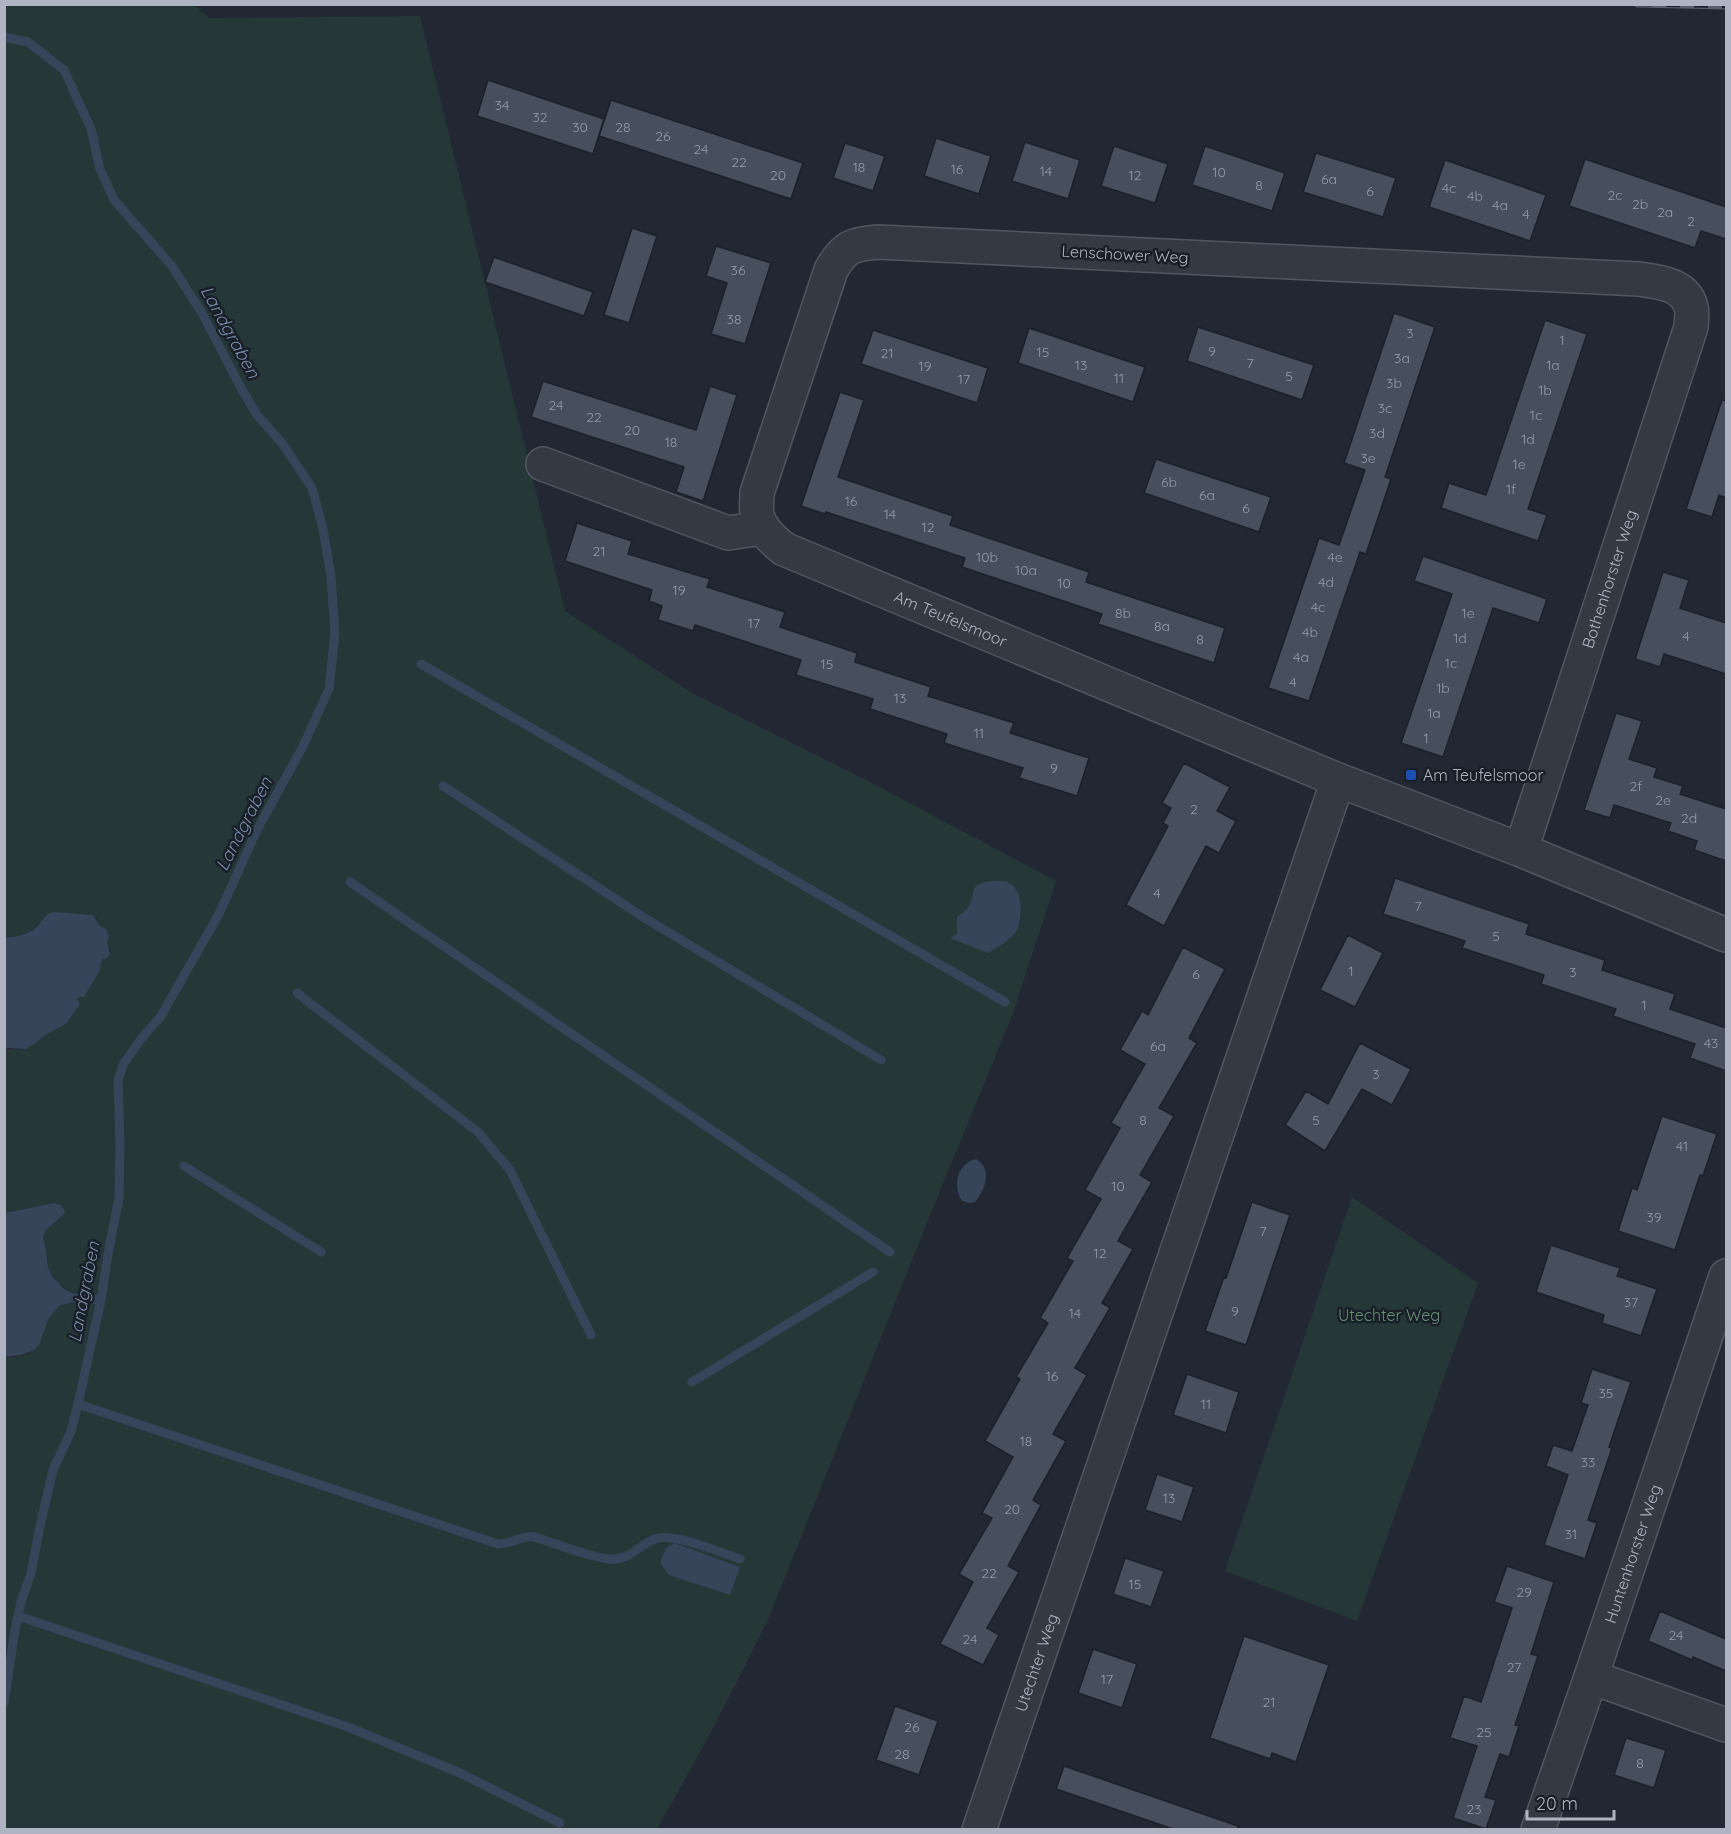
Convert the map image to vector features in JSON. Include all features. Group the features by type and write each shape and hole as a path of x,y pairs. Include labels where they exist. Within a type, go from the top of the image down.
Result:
{"street":[{"name":"Lenschower Weg","path":"763,528 757,513 757,493 831,270 839,256 851,246 878,242 1639,279 1666,283 1683,292 1691,307"},
{"name":"Bothenhorster Weg","path":"1521,850 1683,353 1691,327 1691,307"},
{"path":"543,464 728,533 763,528"},
{"name":"Am Teufelsmoor","path":"763,528 784,549 1338,780 1521,850 1726,935"},
{"name":"Utechter Weg","path":"979,1830 1338,780"},
{"name":"Huntenhorster Weg","path":"1538,1830 1592,1677 1726,1276"},
{"path":"1592,1677 1726,1725"}],"green space":[{"path":"6,4 194,5 209,18 420,16 565,611 692,693 872,783 1056,881 1012,1016 769,1617 715,1724 657,1829 5,1829 4,1357 17,1357 33,1350 58,1306 70,1303 74,1294 52,1276 48,1268 43,1238 45,1231 65,1211 61,1205 54,1203 5,1213 5,1050 27,1048 48,1033 80,995 103,959 110,954 97,919 44,917 27,932 5,938"},
{"name":"Utechter Weg","path":"1352,1197 1478,1283 1357,1621 1225,1571"}],"water":[{"path":"993,881 1007,882 1015,888 1020,900 1020,915 1015,933 1006,942 988,953 950,938 957,934 957,917 971,902 974,889 979,884"},
{"path":"53,912 93,915 100,926 106,929 110,954 103,959 100,970 84,997 77,999 80,1004 67,1023 26,1049 8,1048 5,1050 5,938 31,931"},
{"path":"976,1159 984,1168 986,1180 979,1197 975,1202 969,1203 962,1201 957,1182 964,1165"},
{"path":"54,1203 61,1205 65,1211 43,1236 48,1267 52,1276 63,1288 74,1294 75,1298 70,1303 60,1305 48,1320 39,1345 32,1351 5,1357 5,1213"},
{"path":"674,1543 740,1567 730,1595 669,1575 660,1563 666,1548"}],"building":[{"path":"488,80 604,119 593,154 477,116"},
{"path":"611,100 803,163 791,199 599,136"},
{"path":"936,138 991,156 979,194 924,176"},
{"path":"1025,142 1080,160 1068,199 1012,181"},
{"path":"845,143 885,156 873,191 833,178"},
{"path":"1114,146 1168,164 1155,203 1101,186"},
{"path":"1205,146 1285,173 1272,211 1192,185"},
{"path":"1316,153 1396,178 1383,217 1303,192"},
{"path":"1585,159 1726,207 1726,239 1701,231 1695,248 1569,206"},
{"path":"1445,160 1546,195 1530,241 1429,207"},
{"path":"632,228 657,236 629,323 604,315"},
{"path":"716,246 771,263 745,344 711,334 727,283 706,276"},
{"path":"494,257 593,292 584,316 485,282"},
{"path":"1394,313 1435,327 1385,477 1391,479 1366,554 1360,552 1309,701 1268,688 1319,538 1339,545 1365,470 1344,463"},
{"path":"1545,320 1587,334 1528,509 1547,515 1538,541 1441,508 1449,483 1486,495"},
{"path":"1198,327 1314,365 1302,400 1187,361"},
{"path":"1029,328 1145,367 1133,402 1018,363"},
{"path":"873,330 988,368 977,403 861,364"},
{"path":"543,381 696,430 710,386 737,395 703,501 676,492 684,467 531,417"},
{"path":"840,392 864,400 838,477 953,516 950,525 1089,572 1086,582 1225,628 1214,663 1098,624 1102,614 962,567 965,558 826,512 825,514 801,506"},
{"path":"1722,400 1726,401 1726,498 1719,495 1712,517 1686,509"},
{"path":"1156,459 1271,497 1259,532 1144,493"},
{"path":"577,523 632,541 628,554 710,579 707,587 785,612 780,627 857,653 855,662 931,687 928,696 1014,723 1010,733 1089,758 1077,796 1019,778 1023,768 944,743 947,734 870,709 873,699 796,675 801,660 695,625 693,631 658,620 662,606 649,601 652,590 565,561"},
{"path":"1423,556 1547,599 1539,623 1493,608 1443,757 1401,743 1452,594 1414,581"},
{"path":"1663,572 1689,580 1680,608 1726,623 1726,674 1664,654 1660,667 1635,659"},
{"path":"1616,713 1642,721 1629,759 1657,768 1654,777 1683,786 1680,794 1726,809 1726,861 1694,850 1697,841 1668,831 1671,823 1614,805 1610,818 1584,810"},
{"path":"1184,763 1230,787 1217,811 1236,821 1219,853 1206,846 1164,926 1126,905 1168,826 1163,823 1171,808 1162,803"},
{"path":"1395,878 1529,924 1526,934 1605,960 1602,970 1675,994 1670,1009 1726,1028 1726,1071 1690,1058 1695,1044 1613,1016 1616,1009 1541,984 1544,975 1462,948 1465,941 1383,914"},
{"path":"1348,935 1383,953 1355,1007 1320,990"},
{"path":"1183,947 1225,969 1189,1038 1197,1043 1159,1108 1174,1116 1140,1175 1152,1182 1118,1241 1133,1249 1102,1303 1110,1308 1075,1368 1087,1375 1053,1434 1066,1441 1033,1500 1041,1505 1008,1566 1019,1572 987,1628 999,1635 983,1665 940,1644 973,1582 959,1574 992,1518 982,1513 1013,1457 985,1441 1020,1379 1016,1377 1048,1323 1040,1318 1073,1261 1067,1258 1101,1199 1085,1190 1120,1128 1111,1123 1145,1064 1120,1050 1142,1011 1148,1015"},
{"path":"1360,1043 1411,1069 1392,1105 1362,1089 1325,1151 1285,1125 1306,1091 1328,1104"},
{"path":"1662,1116 1717,1134 1703,1176 1700,1175 1675,1250 1618,1231 1632,1188 1637,1190"},
{"path":"1252,1202 1290,1215 1246,1345 1205,1331"},
{"path":"1551,1245 1620,1268 1617,1276 1657,1289 1641,1336 1602,1323 1604,1315 1536,1292"},
{"path":"1592,1369 1631,1382 1588,1520 1597,1523 1585,1559 1544,1545 1568,1475 1546,1466 1553,1445 1572,1451 1588,1405 1581,1403"},
{"path":"1187,1374 1239,1392 1226,1433 1173,1415"},
{"path":"1157,1474 1194,1487 1182,1522 1145,1510"},
{"path":"1125,1558 1164,1571 1151,1607 1113,1594"},
{"path":"1507,1566 1554,1582 1531,1654 1538,1656 1515,1725 1519,1726 1509,1757 1500,1754 1485,1797 1496,1800 1486,1829 1453,1818 1477,1746 1450,1738 1464,1696 1481,1702 1512,1608 1494,1602"},
{"path":"1660,1611 1726,1639 1726,1671 1693,1657 1692,1660 1648,1641"},
{"path":"1244,1636 1329,1665 1296,1762 1272,1753 1270,1759 1210,1738"},
{"path":"1093,1649 1137,1664 1122,1708 1078,1693"},
{"path":"895,1706 938,1721 919,1775 876,1760"},
{"path":"1626,1738 1666,1750 1654,1788 1614,1775"},
{"path":"1064,1766 1238,1826 1237,1830 1176,1830 1056,1789"}],"waterway":[{"name":"Landgraben","path":"4,37 28,42 64,70 91,129 100,169 114,200 172,266 202,313 257,415 282,443 312,488 323,529 331,576 335,633 329,689 302,748 257,830 219,914 161,1016 124,1063 118,1080 119,1198 101,1300 71,1431 53,1470 31,1573 21,1602 4,1703"},
{"path":"421,664 1005,1002"},
{"path":"443,786 643,917 881,1060"},
{"path":"350,882 890,1252"},
{"path":"297,993 478,1132 510,1170 591,1335"},
{"path":"184,1166 321,1252"},
{"path":"692,1382 873,1272"},
{"path":"75,1298 101,1300"},
{"path":"78,1404 498,1544 534,1537 588,1555 617,1559 623,1558 655,1539 673,1538 740,1559"},
{"path":"18,1616 348,1727 458,1772 560,1823"}],"railway":[{"path":"1638,4 1726,6"}],"place":[{"name":"Am Teufelsmoor","path":"1411,775"}]}
